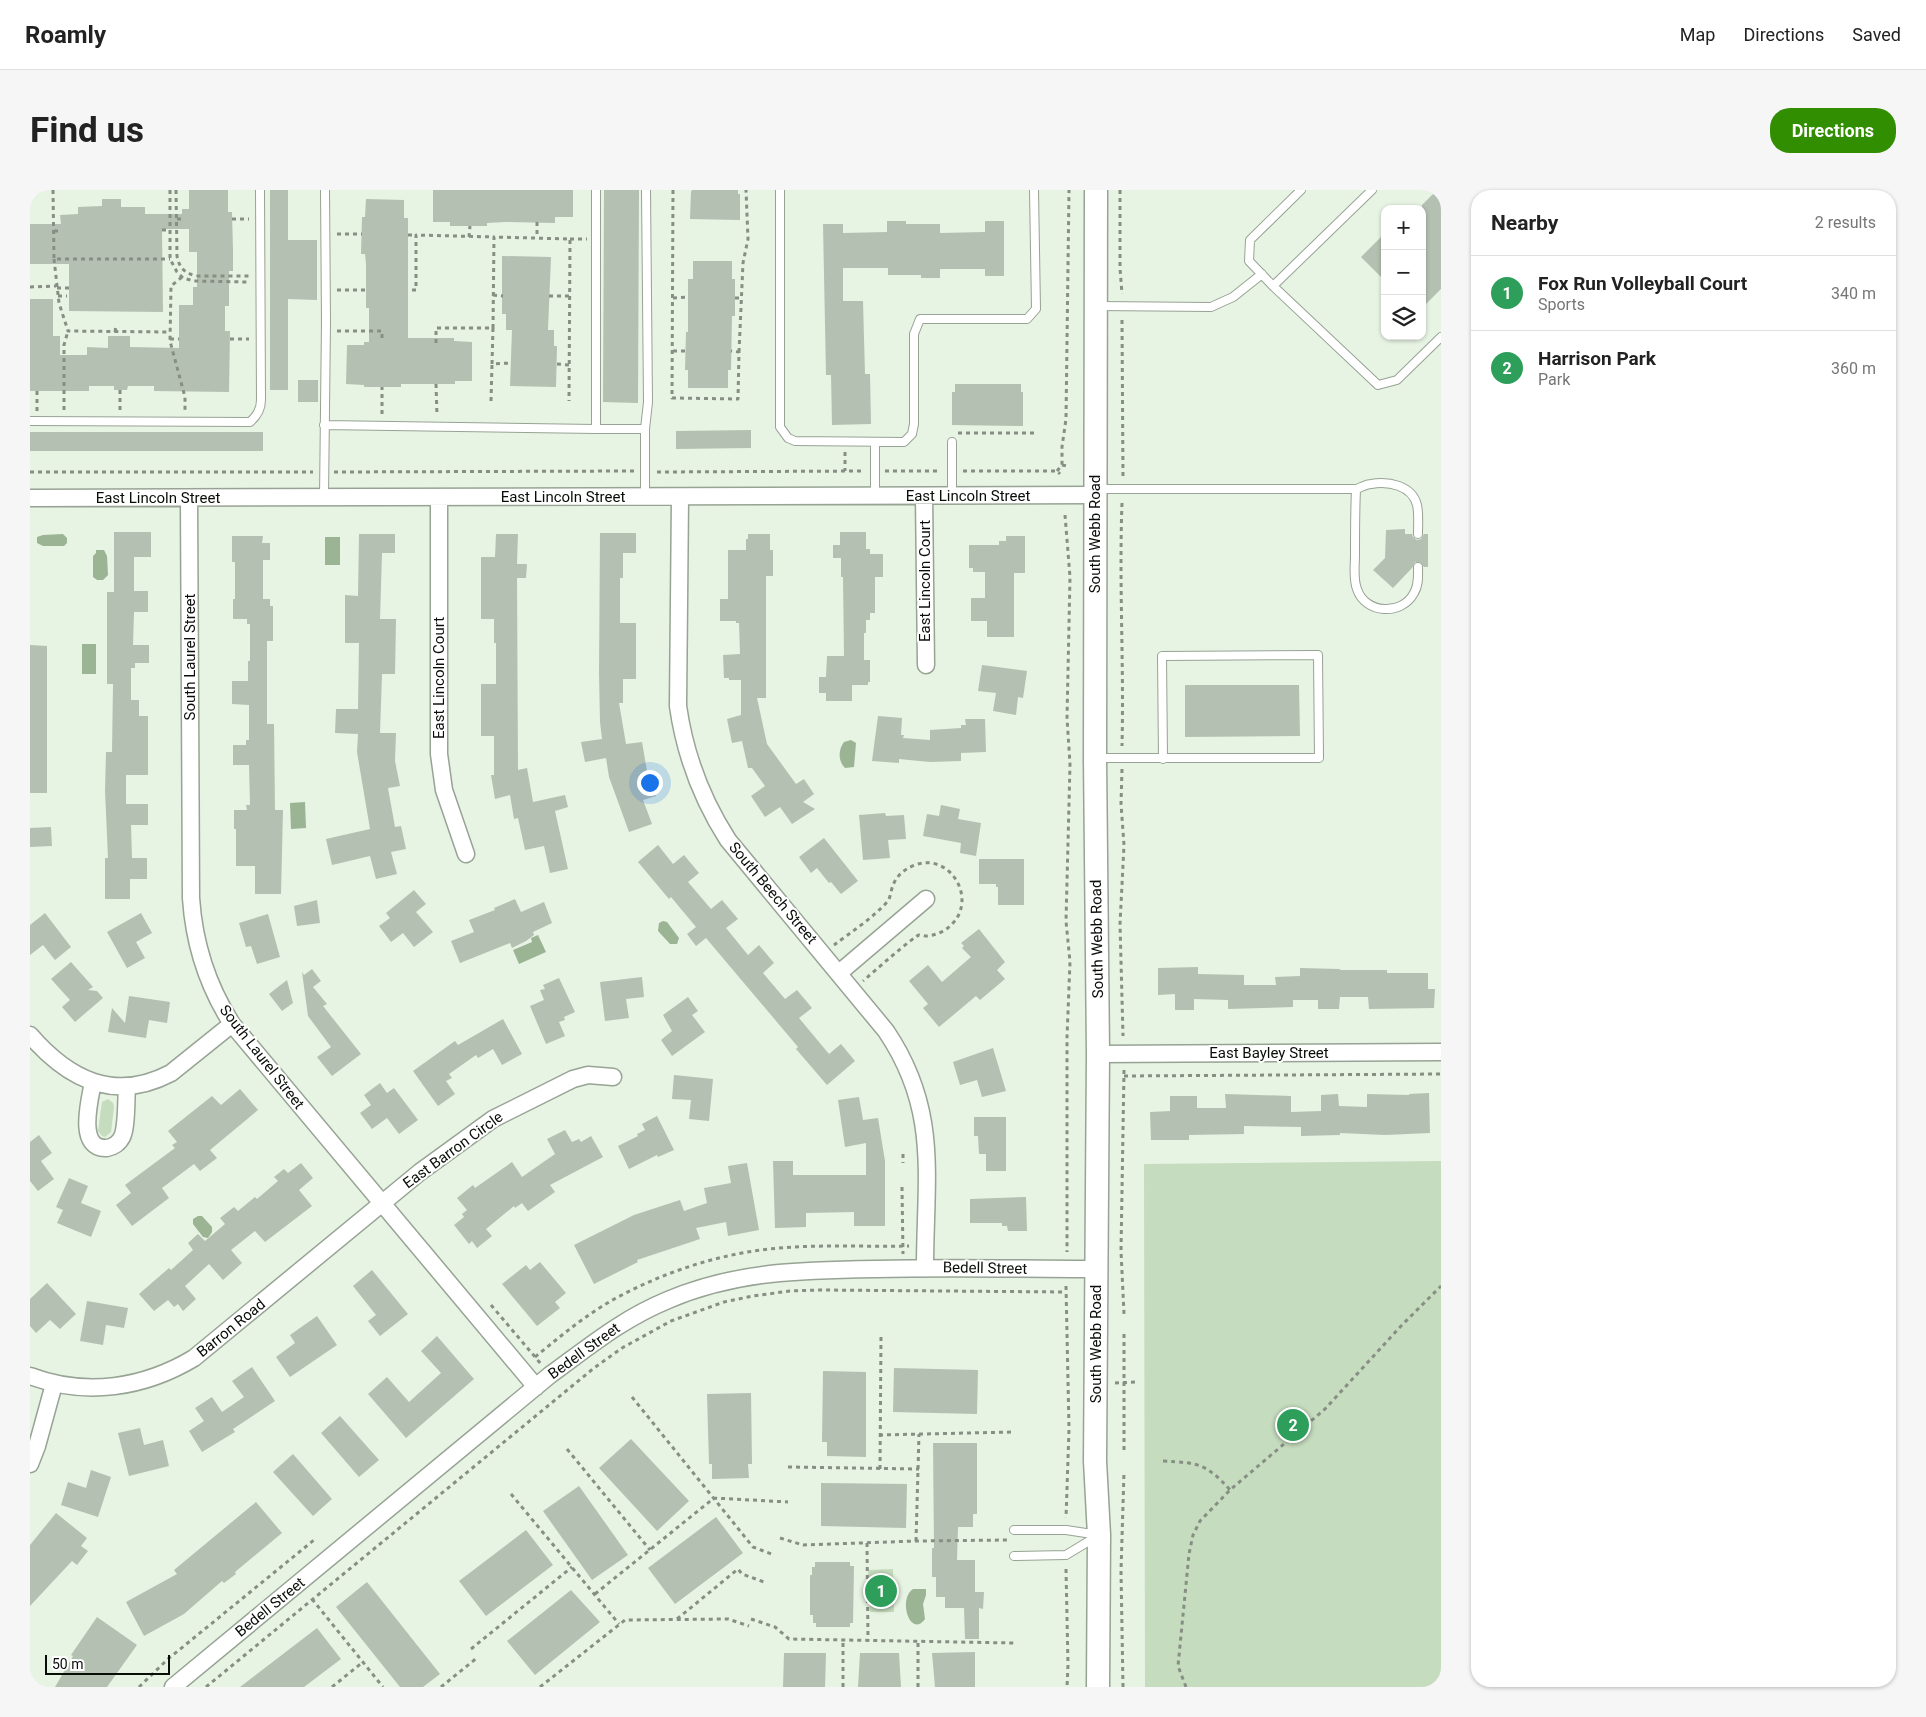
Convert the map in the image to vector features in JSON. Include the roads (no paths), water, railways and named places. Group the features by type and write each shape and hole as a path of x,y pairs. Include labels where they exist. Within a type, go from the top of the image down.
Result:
{"main road":[{"name":"South Webb Road","path":"1096,190 1095,758 1098,1054 1096,1269 1096,1461 1099,1535 1098,1687"}],"street":[{"name":"East Lincoln Street","path":"30,498 952,496 1095,492"},
{"name":"East Lincoln Court","path":"924,496 926,665"},
{"name":"East Lincoln Court","path":"438,497 439,754 444,790 466,854"},
{"name":"South Beech Street","path":"680,497 678,706 681,729 694,775 710,811 728,840 886,1030 912,1077 920,1102 926,1139 925,1268"},
{"name":"South Laurel Street","path":"189,498 191,898 196,940 202,962 219,1004 232,1024 381,1205 536,1387"},
{"path":"839,973 926,899"},
{"path":"30,1035 56,1062 73,1073 93,1082 127,1086 144,1084 170,1073 232,1024"},
{"name":"East Bayley Street","path":"1098,1054 1441,1052"},
{"name":"East Barron Circle","path":"381,1205 420,1172 493,1119 573,1080 588,1075 613,1077"},
{"path":"93,1082 87,1132 92,1142 101,1147 117,1144 123,1134 127,1086"},
{"name":"Barron Road","path":"30,1376 54,1384 90,1388 108,1387 145,1381 179,1367 194,1358 381,1205"},
{"name":"Bedell Street","path":"173,1687 536,1387 614,1327 654,1306 694,1290 740,1278 775,1272 925,1268 1096,1269"},
{"path":"30,1464 37,1446 54,1384"}],"lane":[{"path":"33,421 250,422 255,418 261,406 260,190"},
{"path":"324,190 326,290 324,497"},
{"path":"596,190 596,429"},
{"path":"645,497 645,428 648,402 646,190"},
{"path":"780,190 780,427 783,433 795,441 875,443 904,442 912,434 914,424 914,334 920,319 1026,319 1036,309 1034,190"},
{"path":"1301,190 1250,240 1248,260 1378,385 1397,380 1441,337"},
{"path":"1273,286 1372,190"},
{"path":"1096,306 1211,307 1233,297 1262,274"},
{"path":"324,425 645,428"},
{"path":"952,442 952,496"},
{"path":"875,443 875,496"},
{"path":"1095,492 1356,490 1370,484 1394,484 1406,489 1417,504 1418,534"},
{"path":"1356,490 1355,581 1360,596 1372,607 1380,609 1396,608 1404,604 1415,591 1418,583 1418,567"},
{"path":"1095,758 1163,759 1319,758 1318,655 1162,656 1163,759"},
{"path":"1014,1530 1066,1530 1099,1535"},
{"path":"1014,1556 1066,1555 1099,1535"}],"place":[{"name":"Harrison Park","path":"1293,1425"},
{"name":"Fox Run Volleyball Court","path":"881,1591"}]}
